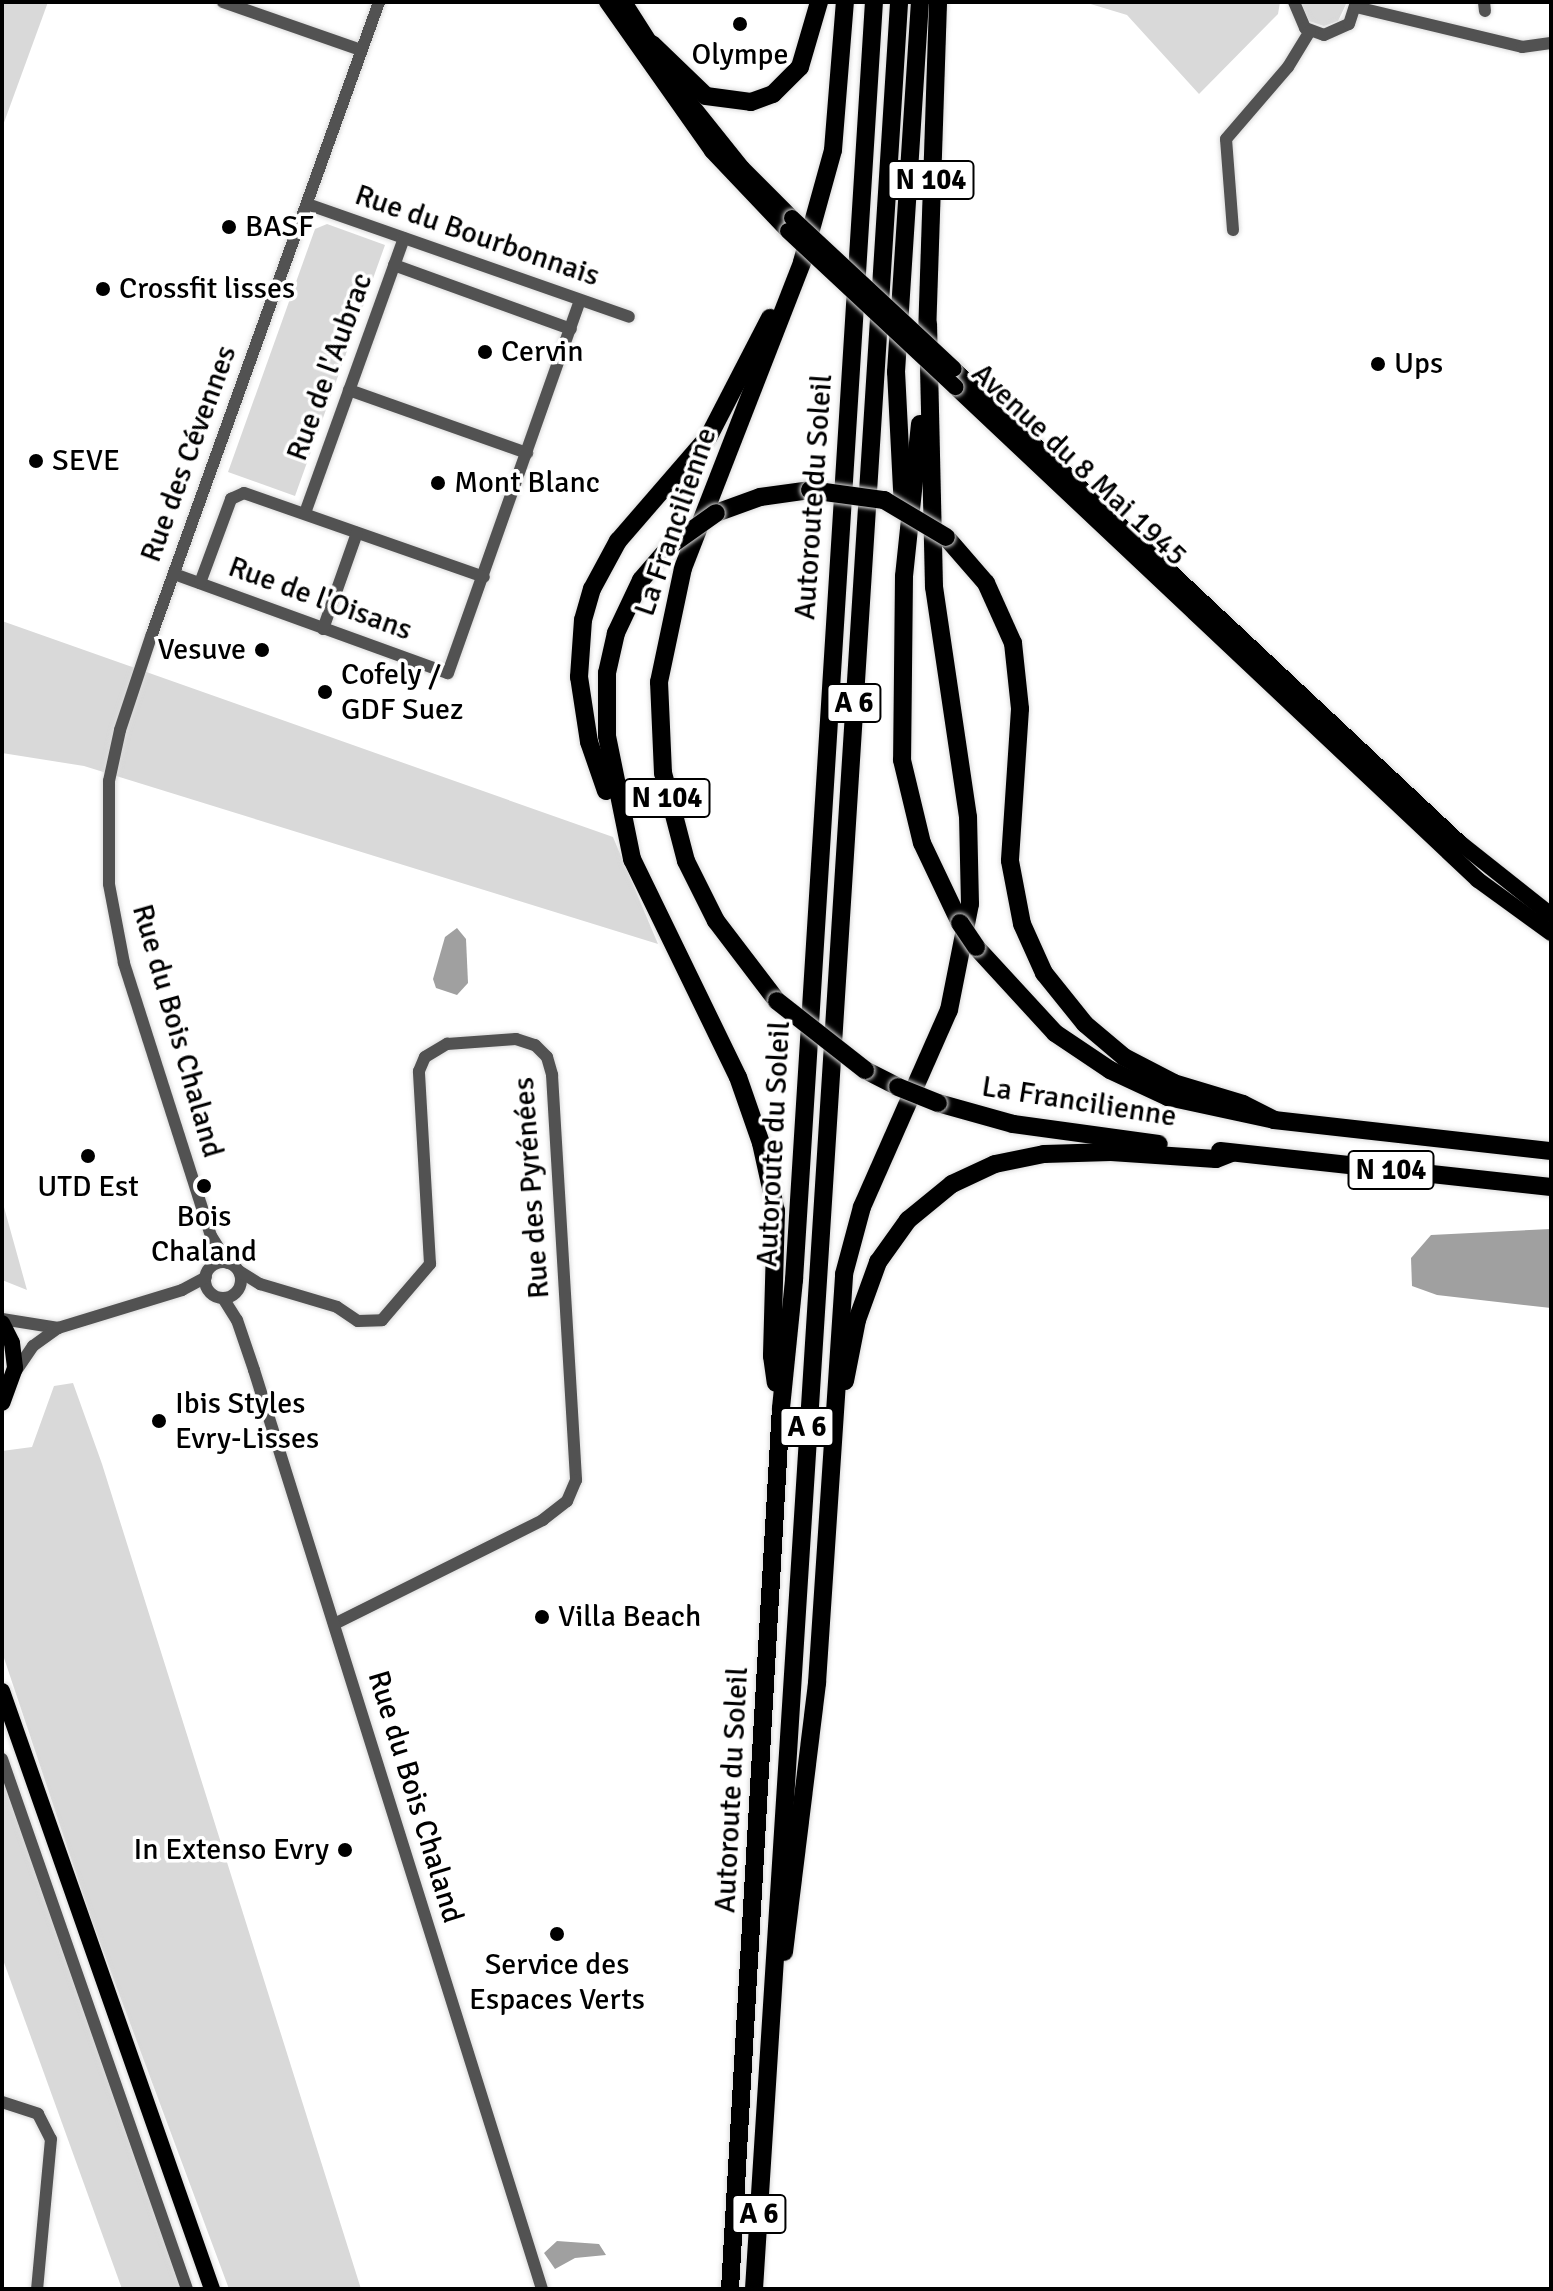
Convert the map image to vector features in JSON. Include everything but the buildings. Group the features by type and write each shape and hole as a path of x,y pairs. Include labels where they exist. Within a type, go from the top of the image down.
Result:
{"highway":[{"path":"652,44 706,96 751,102 773,94 800,67 819,2"},
{"name":"La Francilienne","path":"845,2 829,166 802,262 683,568 659,682 663,773 686,861 716,921 777,1001 865,1070 938,1103 1036,1128 1232,1153 1551,1187"},
{"name":"Autoroute du Soleil","path":"730,2289 781,1408 794,1280 874,2"},
{"name":"Autoroute du Soleil","path":"754,2289 899,2"},
{"path":"904,576 896,372 920,2"},
{"name":"La Francilienne","path":"938,2 928,324 904,576 899,705 905,780 929,862 960,923 976,947 1040,1020 1110,1070 1189,1104 1274,1120 1551,1151"},
{"path":"781,1408 772,1356 776,1211 761,1143 738,1077 656,914 624,840 585,722 579,663 587,605 618,541 696,453 732,397 774,311 829,166"},
{"path":"773,2013 805,1792 830,1495 837,1334 848,1253 862,1207 949,1010 970,904 967,804 934,587 928,324"},
{"path":"624,840 607,736 607,673 629,602 671,545 716,513 760,497 810,490 884,500 946,537 998,603 1018,665 1010,861 1022,924 1044,973 1085,1024 1124,1057 1174,1083 1243,1104 1274,1120"},
{"path":"830,1495 848,1363 862,1302 886,1248 922,1207 966,1176 1015,1159 1111,1152 1216,1159 1232,1153"}],"main road":[{"name":"Avenue du 8 Mai 1945","path":"607,2 712,151 955,387 1478,880 1551,933"},
{"name":"Avenue du 8 Mai 1945","path":"624,2 715,135 790,225 954,369 1460,843 1551,915"},
{"path":"2,1321 12,1343 14,1374 2,1403"},
{"path":"2,1691 212,2289"}],"street":[{"path":"223,2 361,50"},
{"name":"Rue des Cévennes","path":"146,652 379,2"},
{"path":"1294,2 1298,20 1310,31 1324,35 1342,30 1356,4 1522,47 1551,43"},
{"path":"1233,230 1226,139 1288,67 1310,31"},
{"name":"Rue du Bourbonnais","path":"307,204 629,317"},
{"name":"Rue de l'Aubrac","path":"305,513 404,238"},
{"name":"Rue du Bourbonnais","path":"394,265 571,329"},
{"path":"305,513 484,577 580,301"},
{"path":"349,390 527,453"},
{"name":"Rue des Cévennes","path":"200,583 227,509 239,494 305,513"},
{"path":"323,629 357,533"},
{"name":"Rue de l'Oisans","path":"174,574 448,673 484,577"},
{"name":"Rue du Bois Chaland","path":"146,652 109,781 109,884 124,963 211,1236"},
{"name":"Rue des Pyrénées","path":"233,1267 260,1284 323,1301 358,1321 382,1320 392,1313 430,1264 419,1071 425,1057 447,1044 516,1039 542,1050 552,1075 576,1480 567,1501 550,1515 334,1624"},
{"path":"14,1374 33,1346 58,1328 182,1290 209,1272 233,1267 211,1236"},
{"path":"209,1272 211,1236"},
{"name":"Rue du Bois Chaland","path":"233,1267 237,1320 542,2289"},
{"name":"Rue du Bois Chaland","path":"209,1272 217,1296 237,1320"},
{"path":"182,1290 217,1296 260,1284"},
{"path":"2,1321 58,1328"},
{"path":"2,1759 187,2289"},
{"path":"2,2102 38,2114 51,2139 37,2289"}],"shaded area":[{"path":"2,2 48,2 2,128"},
{"path":"1084,2 1280,2 1278,14 1199,94 1127,15"},
{"path":"1301,2 1347,2 1338,21 1324,26 1309,21"},
{"path":"327,224 385,245 295,496 228,472 315,229"},
{"path":"2,621 613,837 658,944 84,766 2,753"},
{"path":"457,928 466,939 468,983 457,995 436,988 433,979 445,937"},
{"path":"2,1200 27,1290 2,1280"},
{"path":"1551,1229 1551,1308 1437,1295 1412,1286 1411,1258 1431,1235"},
{"path":"73,1383 102,1464 361,2289 229,2289 92,1921 2,1652 2,1451 32,1447 54,1386"},
{"path":"2,1767 184,2289 122,2289 2,1957"},
{"path":"557,2241 599,2244 606,2255 575,2258 555,2269 544,2253"}],"place":[{"name":"Olympe","path":"740,24"},
{"name":"BASF","path":"229,227"},
{"name":"Crossfit lisses","path":"103,289"},
{"name":"Cervin","path":"485,352"},
{"name":"Ups","path":"1378,364"},
{"name":"SEVE","path":"36,461"},
{"name":"Mont Blanc","path":"438,483"},
{"name":"Vesuve","path":"262,650"},
{"name":"Cofely / GDF Suez","path":"325,692"},
{"name":"UTD Est","path":"88,1156"},
{"name":"Bois Chaland","path":"204,1186"},
{"name":"Ibis Styles Evry-Lisses","path":"159,1421"},
{"name":"Villa Beach","path":"542,1617"},
{"name":"In Extenso Evry","path":"345,1850"},
{"name":"Service des Espaces Verts","path":"557,1934"}]}
